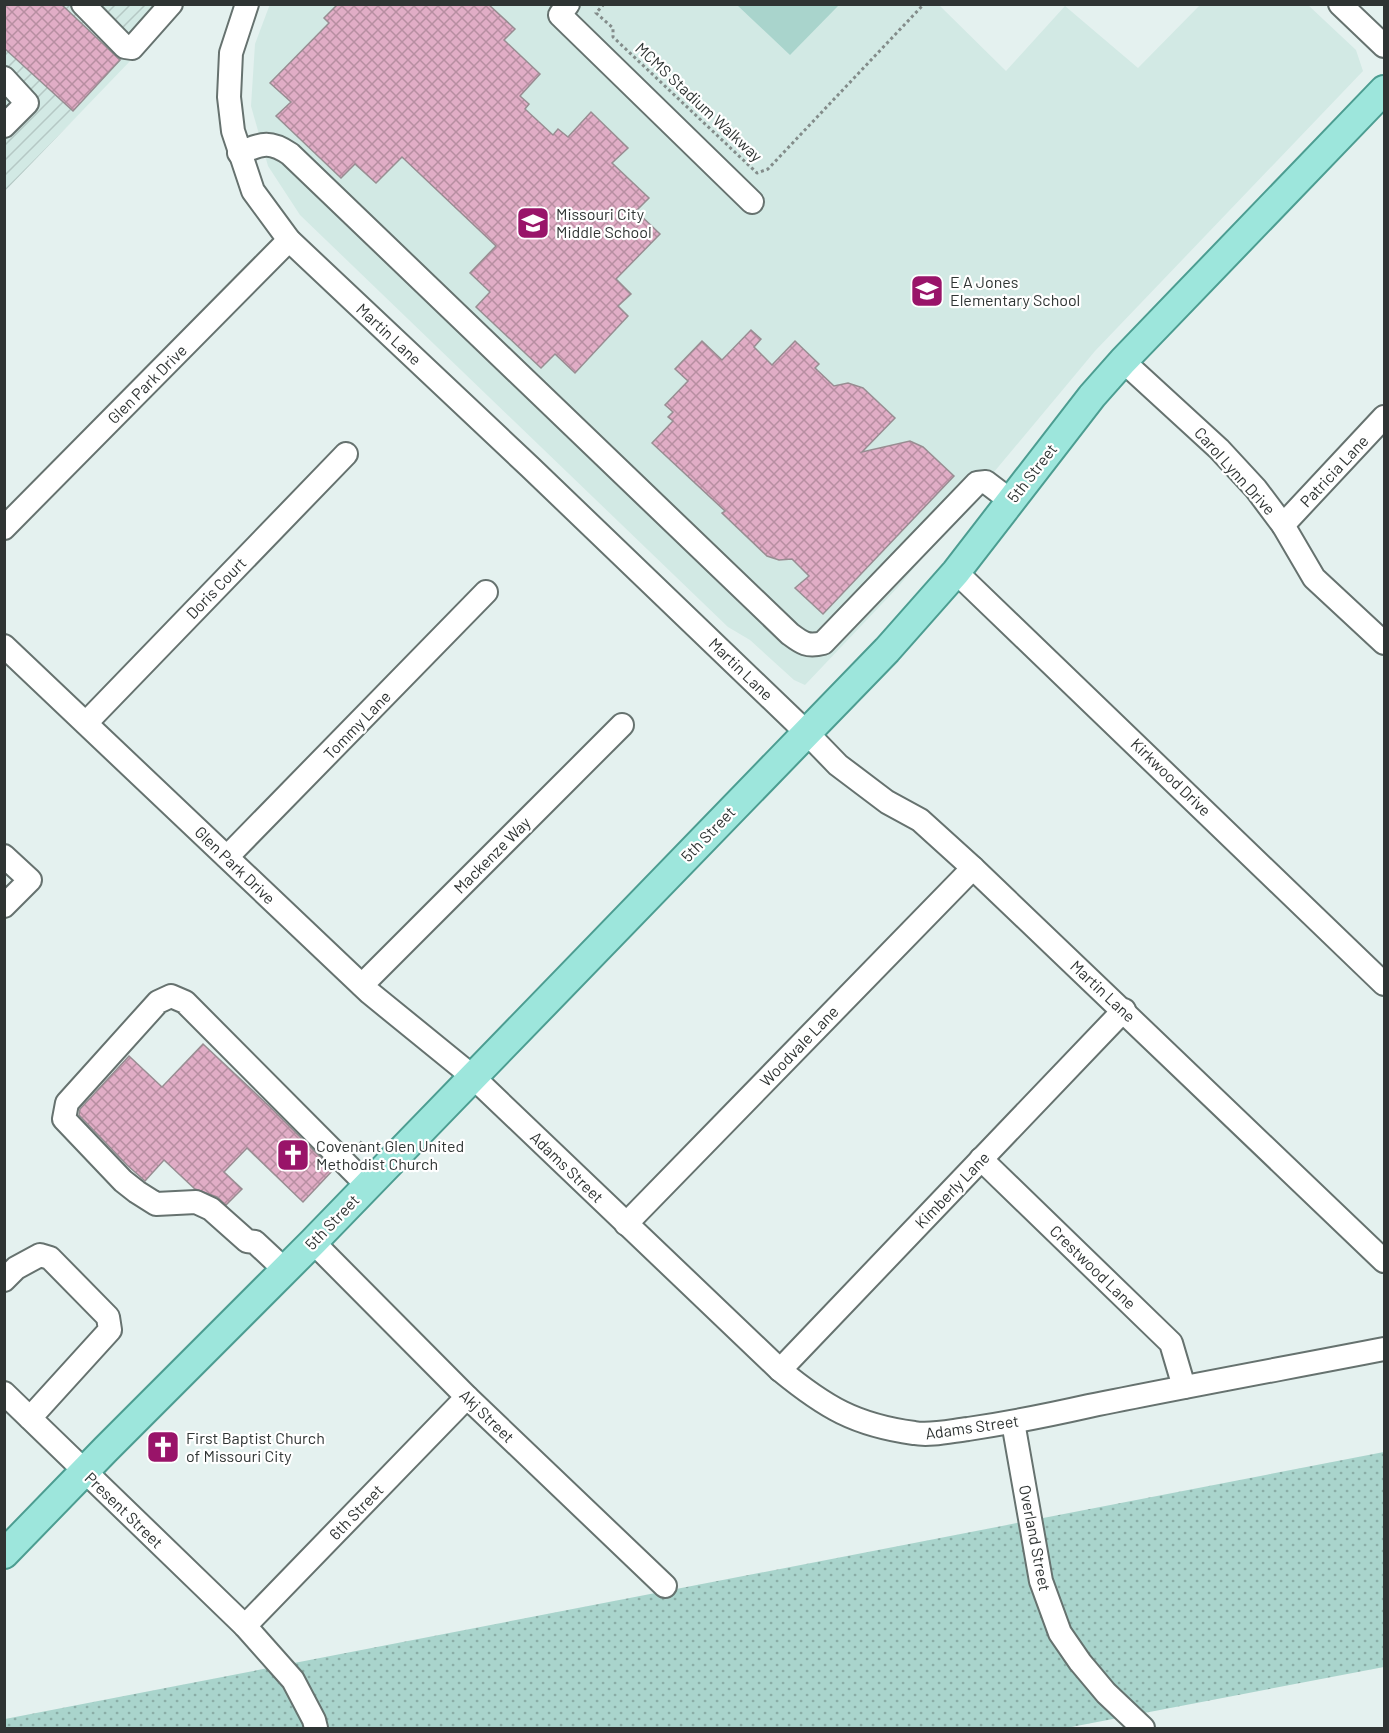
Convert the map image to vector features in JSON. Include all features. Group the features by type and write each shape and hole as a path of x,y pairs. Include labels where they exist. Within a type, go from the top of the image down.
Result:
{"main road":[{"name":"5th Street","path":"4,1554 313,1242 887,650 956,572 1092,396 1123,361 1384,90"}],"street":[{"path":"83,4 125,47 132,48 171,4"},
{"name":"Martin Lane","path":"247,4 231,53 229,97 233,131 253,191 289,240 530,467 838,765 887,802 920,820 973,868 1384,1261"},
{"path":"1340,4 1384,46"},
{"path":"558,8 752,202"},
{"path":"4,78 27,103 4,126"},
{"path":"239,153 262,144 270,144 290,154 790,634 800,641 812,646 823,643 977,483 986,482 1011,501"},
{"name":"Glen Park Drive","path":"4,528 289,240"},
{"name":"Carol Lynn Drive","path":"1123,361 1219,449 1256,489 1283,525 1314,578 1384,643"},
{"name":"Patricia Lane","path":"1283,525 1384,417"},
{"name":"Doris Court","path":"86,723 346,454"},
{"name":"Kirkwood Drive","path":"956,572 1384,984"},
{"name":"Tommy Lane","path":"227,857 486,592"},
{"name":"Glen Park Drive","path":"4,646 362,985 472,1076"},
{"name":"Mackenze Way","path":"362,985 622,725"},
{"path":"4,856 30,880 4,906"},
{"name":"Woodvale Lane","path":"626,1224 973,868"},
{"path":"285,1270 255,1242 247,1241 211,1209 196,1202 156,1204 137,1192 63,1119 67,1103 158,1002 171,996 185,1002 367,1185"},
{"name":"Kimberly Lane","path":"780,1370 1124,1010"},
{"name":"Adams Street","path":"472,1076 780,1370 815,1398 845,1415 876,1427 917,1434 1013,1422 1384,1349"},
{"name":"Crestwood Lane","path":"981,1159 1171,1343 1184,1387"},
{"name":"Akj Street","path":"313,1242 467,1397 664,1586"},
{"path":"4,1280 16,1268 40,1255 50,1258 108,1317 110,1330 30,1418"},
{"name":"Present Street","path":"4,1394 245,1626 293,1680 314,1719 316,1728"},
{"name":"6th Street","path":"245,1626 467,1397"},
{"name":"Overland Street","path":"1013,1422 1041,1581 1060,1633 1106,1694 1143,1728"}],"path":[{"name":"MCMS Stadium Walkway","path":"604,4 596,13 613,28 613,37 756,173 768,169 924,4"}],"shaded area":[{"path":"270,4 939,5 1006,71 1065,6 1138,68 1200,5 1308,5 1356,50 1363,71 1095,351 898,587 805,685 794,680 750,640 728,627 300,215 268,166 251,106 255,44"},
{"path":"5,5 184,5 5,191"}],"green space":[{"path":"737,5 839,5 790,55"},
{"path":"1384,1452 1384,1667 1066,1728 5,1728 5,1719"}],"building":[{"path":"4,4 61,4 120,60 73,111 4,48"},
{"path":"338,4 488,4 515,29 504,40 540,74 520,96 529,104 525,109 553,135 558,129 568,137 591,112 628,148 612,163 649,198 636,211 660,234 616,279 631,294 618,306 628,316 575,373 555,354 541,368 476,307 490,292 470,273 496,246 402,157 376,183 355,164 341,178 276,116 291,102 270,83 329,23 324,18"},
{"path":"751,330 761,339 754,347 772,365 795,341 819,364 815,368 834,386 848,383 863,388 895,418 862,452 910,441 923,447 954,476 823,614 795,588 809,576 792,559 779,560 767,556 722,513 725,511 652,443 673,421 668,417 673,412 665,405 688,381 675,369 702,341 722,360"},
{"path":"203,1044 333,1170 303,1202 247,1148 224,1172 242,1189 226,1205 217,1197 195,1189 164,1160 145,1181 79,1115 80,1109 129,1056 162,1087"}],"place":[{"name":"Missouri City Middle School","path":"533,223"},
{"name":"E A Jones Elementary School","path":"927,291"},
{"name":"Covenant Glen United Methodist Church","path":"293,1155"},
{"name":"First Baptist Church of Missouri City","path":"163,1447"}]}
